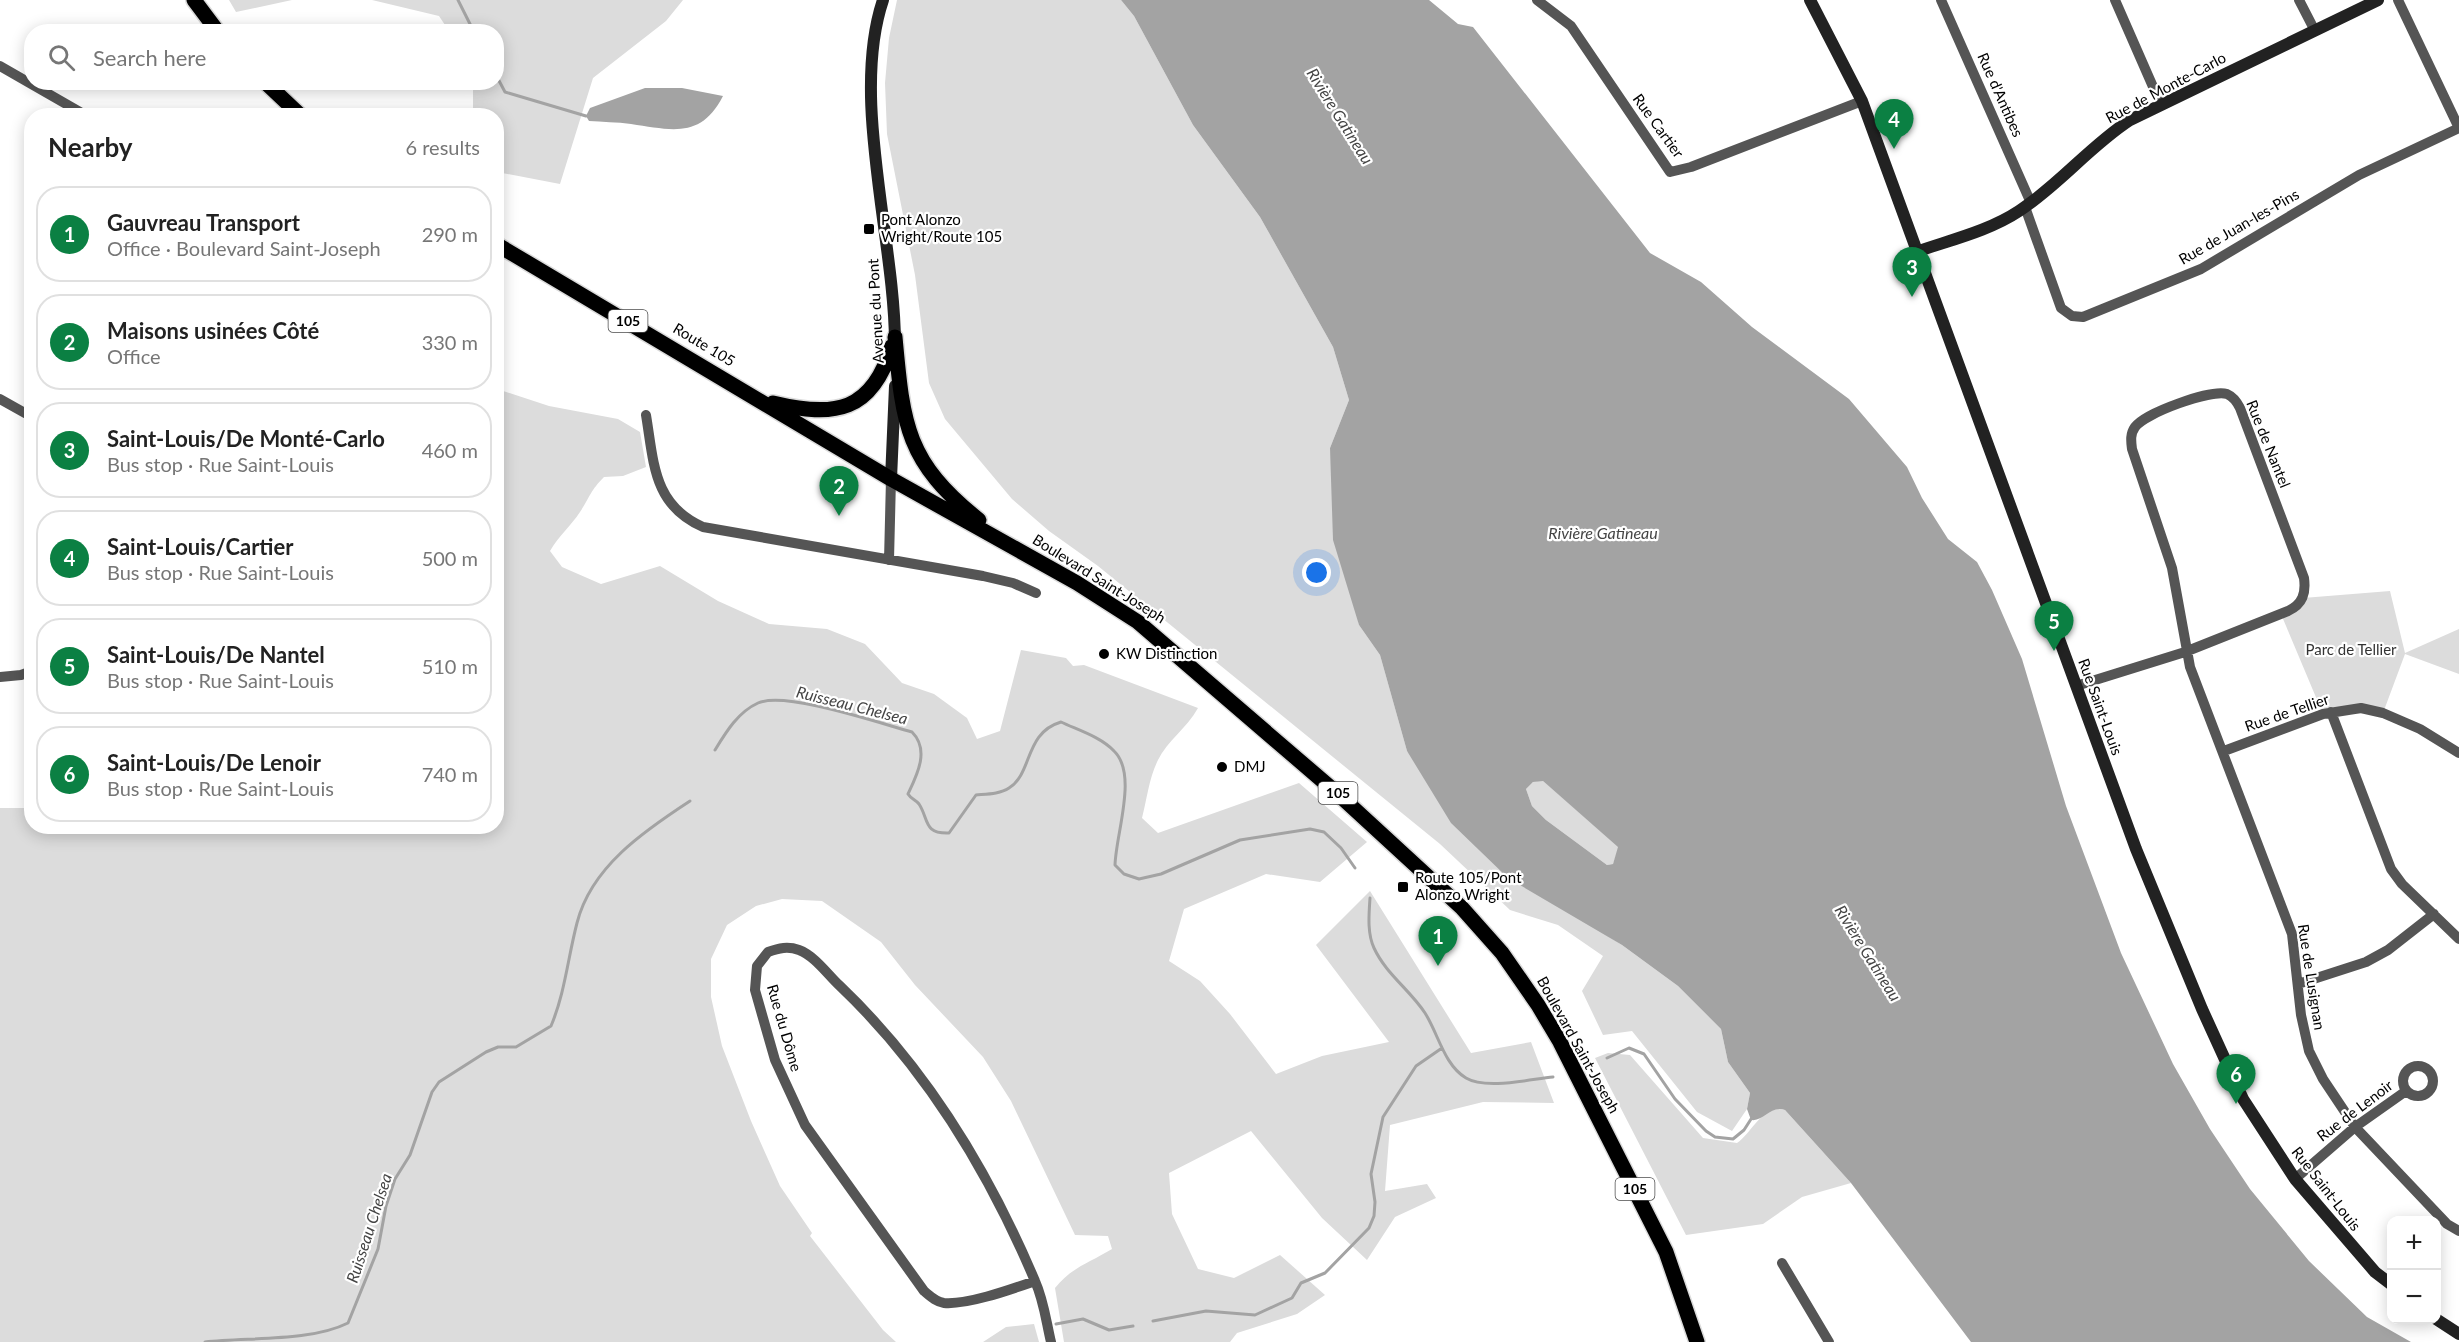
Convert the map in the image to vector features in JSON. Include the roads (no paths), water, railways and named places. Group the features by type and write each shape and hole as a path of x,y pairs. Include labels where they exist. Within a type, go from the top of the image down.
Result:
{"main road":[{"path":"194,0 212,24"},
{"name":"Avenue du Pont","path":"883,0 872,56 872,106 895,338 891,479"},
{"name":"Rue Saint-Louis","path":"1810,0 1862,101 2136,849 2202,1009 2243,1099 2295,1179 2375,1272 2387,1282"},
{"name":"Rue de Monte-Carlo","path":"1916,252 1999,222 2028,205 2111,133 2161,105 2378,0"},
{"path":"274,90 293,108"},
{"name":"Route 105","path":"504,249 891,479"},
{"path":"759,400 816,411 842,407 869,392 879,380 895,338"},
{"path":"895,338 903,414 916,449 924,463 962,506 979,520 1077,583"},
{"name":"Boulevard Saint-Joseph","path":"891,479 1077,583 1138,622 1171,648 1441,888 1502,953 1560,1042 1651,1221 1681,1290 1697,1342"},
{"path":"2441,1322 2459,1334"}],"street":[{"name":"Rue Cartier","path":"1537,0 1571,26 1670,171 1691,167 1862,101"},
{"name":"Rue d'Antibes","path":"1941,0 2028,205"},
{"path":"2115,0 2161,105"},
{"path":"2299,0 2314,29"},
{"path":"2398,0 2459,128"},
{"path":"0,66 24,80"},
{"path":"42,90 73,108"},
{"name":"Rue de Juan-les-Pins","path":"2028,205 2061,308 2072,316 2083,317 2201,269 2360,175 2459,128"},
{"name":"Rue de Nantel","path":"2076,686 2186,652 2288,611 2300,603 2305,592 2304,578 2240,408 2232,397 2220,393 2207,394 2148,416 2136,425 2131,435 2132,449 2172,568 2186,652"},
{"path":"0,399 24,412"},
{"path":"646,415 654,463 663,492 669,504 686,520 723,532 1013,583 1036,593"},
{"path":"889,560 891,479"},
{"name":"Rue de Lusignan","path":"2186,652 2292,934 2301,1015 2308,1051 2323,1079 2355,1127 2446,1224 2459,1231"},
{"path":"0,677 24,674"},
{"name":"Rue de Tellier","path":"2224,751 2331,712 2361,708 2383,713 2420,729 2459,753"},
{"path":"2331,712 2391,869 2402,884 2459,939"},
{"path":"2298,984 2366,962 2388,950 2434,914"},
{"name":"Rue du Dôme","path":"1035,1281 1003,1293 953,1302 937,1300 924,1291 805,1125 790,1096 776,1060 755,990 758,966 768,952 784,948 802,951 880,1026 937,1099 958,1131 1003,1211 1035,1281 1046,1312 1051,1342"},
{"name":"Rue de Lenoir","path":"2295,1179 2355,1127 2406,1091"},
{"path":"1782,1263 1829,1342"}],"water":[{"name":"Rivière Gatineau","path":"1121,0 1429,0 1458,24 1473,27 1650,253 1701,282 1752,327 1849,399 1907,467 1922,498 1948,539 1977,562 1992,590 2022,659 2066,806 2121,953 2173,1064 2210,1129 2250,1189 2309,1261 2367,1317 2411,1342 1971,1342 1851,1183 1785,1110 1771,1111 1760,1119 1751,1120 1747,1109 1750,1093 1728,1062 1721,1029 1678,986 1622,945 1508,878 1451,823 1407,751 1380,655 1359,625 1333,540 1330,448 1349,400 1333,347 1260,217 1193,125 1134,16","holes":["1543,781 1618,847 1613,864 1607,865 1546,820 1532,806 1526,789 1533,782"]},
{"path":"645,88 682,88 723,96 705,119 684,128 672,129 589,121 586,116 590,108"}],"waterway":[{"path":"458,0 470,24"},
{"path":"504,90 586,116"},
{"name":"Ruisseau Chelsea","path":"715,750 744,712 758,703 771,700 789,701 833,710 912,732 917,739 921,755 918,771 908,794 919,804 931,828 941,833 949,833 976,795 1002,791 1017,781 1041,735 1049,727 1061,722 1103,742 1121,761 1125,789 1115,865 1124,874 1139,879 1161,874 1240,840 1310,829 1324,832 1341,848 1355,868"},
{"name":"Ruisseau Chelsea","path":"205,1342 297,1336 333,1329 348,1323 378,1249 386,1206 395,1179 410,1155 432,1092 439,1082 486,1052 498,1047 516,1047 551,1026 563,988 577,923 594,885 622,852 690,801"},
{"name":"Ruisseau Chelsea","path":"1370,898 1369,930 1374,948 1391,974 1425,1013 1447,1057 1458,1072 1466,1078 1485,1083 1509,1083 1553,1077"},
{"path":"1153,1321 1206,1311 1255,1315 1292,1298 1301,1283 1325,1273 1369,1228 1374,1216 1375,1202 1371,1174 1383,1117 1416,1066 1442,1048"},
{"name":"Ruisseau Chelsea","path":"1607,1058 1629,1048 1644,1054 1675,1099 1706,1131 1715,1137 1733,1139 1744,1130 1753,1116"},
{"path":"1056,1324 1083,1319 1109,1330 1133,1326"}],"place":[{"name":"Saint-Louis/Cartier","path":"1894,149"},
{"name":"Pont Alonzo Wright/Route 105","path":"869,229"},
{"name":"Saint-Louis/De Monté-Carlo","path":"1912,297"},
{"name":"Maisons usinées Côté","path":"839,516"},
{"name":"Saint-Louis/De Nantel","path":"2054,651"},
{"name":"KW Distinction","path":"1104,654"},
{"name":"DMJ","path":"1222,767"},
{"name":"Route 105/Pont Alonzo Wright","path":"1403,887"},
{"name":"Gauvreau Transport","path":"1438,966"},
{"name":"Saint-Louis/De Lenoir","path":"2236,1104"}],"park label":[{"name":"Parc de Tellier","path":"2351,650"}]}
